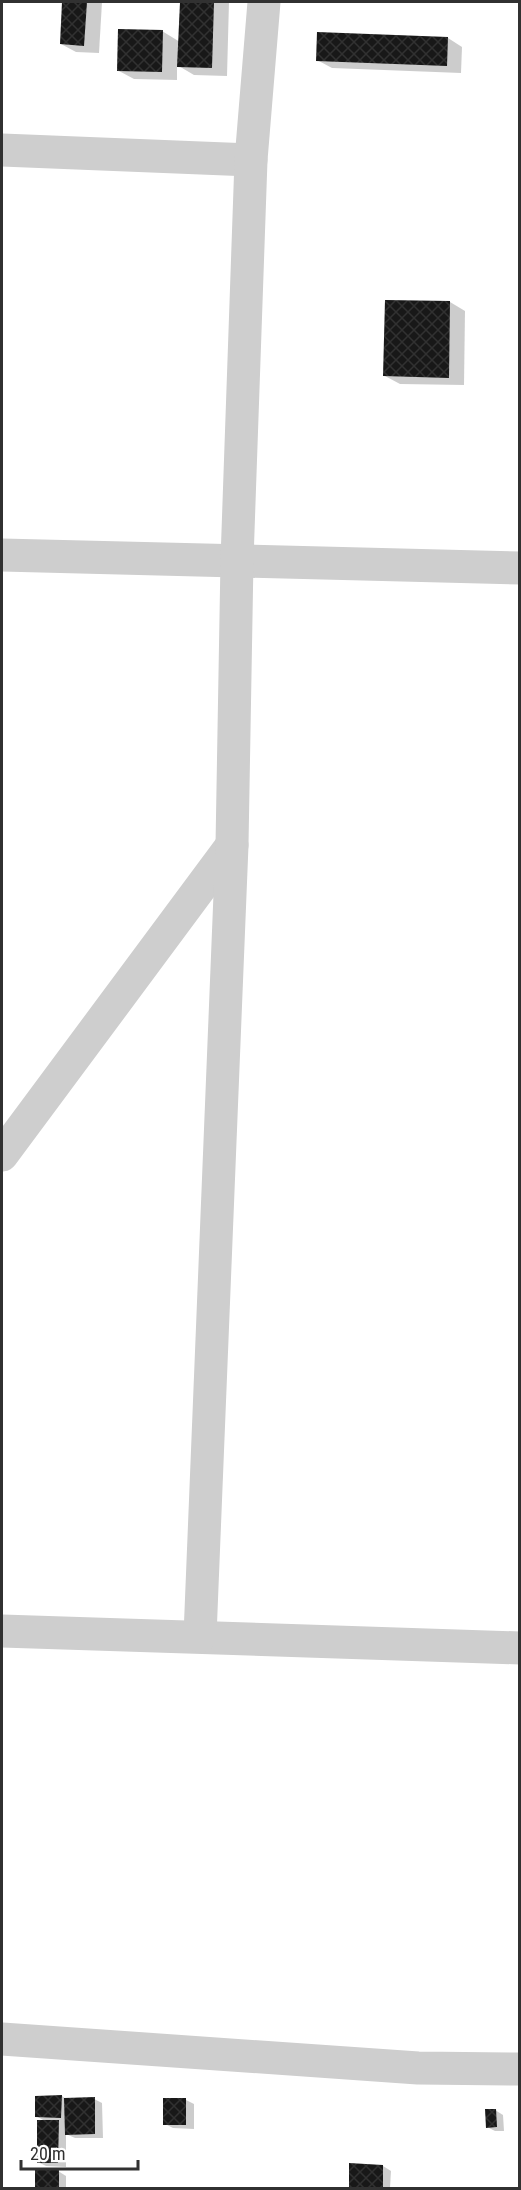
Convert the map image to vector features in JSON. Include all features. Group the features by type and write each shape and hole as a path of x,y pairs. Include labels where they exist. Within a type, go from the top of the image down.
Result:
{"street":[{"path":"200,1636 232,845 237,560 251,160 264,2"},
{"path":"2,150 251,160"},
{"path":"2,555 519,568"},
{"path":"2,1155 232,845"},
{"path":"2,1631 519,1648"},
{"path":"2,2038 418,2068 519,2069"}],"building":[{"path":"62,2 87,2 84,46 60,44"},
{"path":"180,2 214,2 212,68 177,67"},
{"path":"118,29 163,30 162,72 117,71"},
{"path":"317,32 448,37 447,66 316,61"},
{"path":"385,300 450,301 449,378 383,376"},
{"path":"62,2095 61,2118 35,2117 35,2096"},
{"path":"95,2097 95,2134 65,2135 64,2098"},
{"path":"163,2098 186,2098 186,2125 163,2125"},
{"path":"485,2109 496,2109 497,2127 486,2128"},
{"path":"37,2120 59,2120 58,2163 37,2163"},
{"path":"349,2163 383,2165 383,2188 349,2188"},
{"path":"35,2169 59,2170 59,2188 35,2188"}]}
